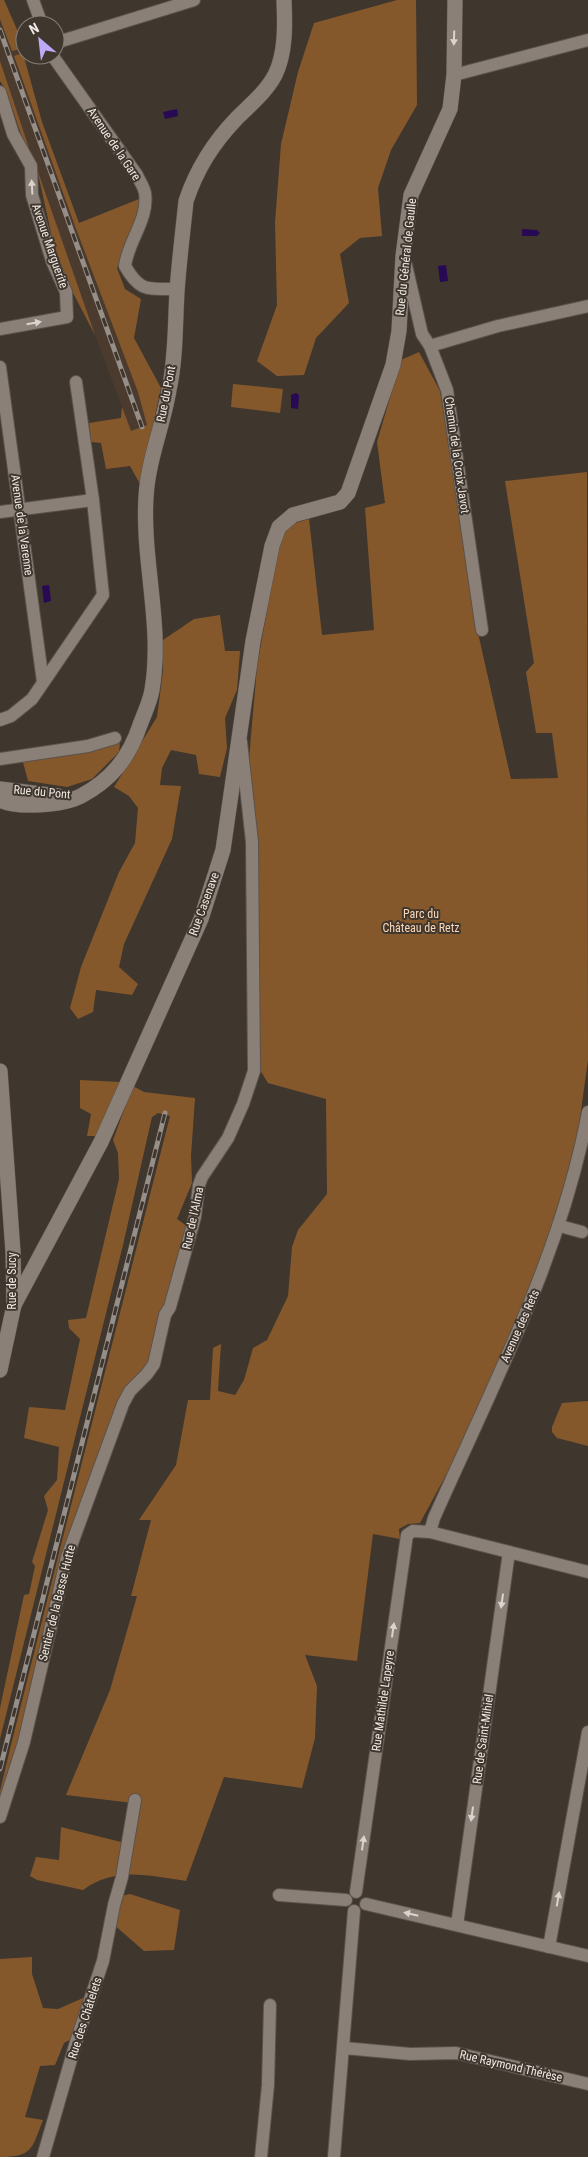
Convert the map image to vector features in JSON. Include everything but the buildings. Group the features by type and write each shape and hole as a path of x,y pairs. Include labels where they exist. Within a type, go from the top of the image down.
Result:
{"street":[{"path":"33,0 38,15"},
{"path":"65,40 194,0"},
{"name":"Rue du Pont","path":"0,800 4,802 51,805 71,801 105,781 123,762 138,731 152,691 155,651 152,586 146,528 146,496 151,466 170,390 177,289 186,201 195,174 218,139 257,99 275,75 282,54 284,0"},
{"name":"Rue du Général de Gaulle","path":"331,506 340,502 348,493 393,364 411,195 450,109 454,75 455,0"},
{"path":"454,75 588,40"},
{"name":"Avenue de la Gare","path":"59,65 137,175 145,192 141,222 127,255 125,266 139,286 151,289 177,289"},
{"name":"Avenue Marguerite","path":"0,92 13,134 31,166 32,195 52,261 66,292 67,318 0,329"},
{"name":"Chemin de la Croix Javot","path":"404,256 422,334 430,346 448,390 482,630"},
{"path":"430,346 498,326 588,306"},
{"name":"Avenue de la Varenne","path":"0,367 43,682"},
{"path":"0,720 11,716 32,698 103,595 93,500 76,382"},
{"path":"0,512 93,500"},
{"name":"Rue Casenave","path":"14,1305 101,1142 201,919 223,850 253,641 272,546 279,527 293,515 331,506"},
{"path":"0,759 88,746 115,738"},
{"name":"Rue de l'Alma","path":"165,1315 170,1307 187,1246 202,1177 228,1138 243,1104 254,1071 252,842 242,743 238,738"},
{"name":"Rue du Pont","path":"0,789 61,796 84,794"},
{"name":"Rue de Sucy","path":"0,1071 14,1305 0,1370"},
{"name":"Avenue des Rets","path":"430,1532 434,1518 530,1306 560,1226 588,1112"},
{"path":"560,1226 582,1232"},
{"name":"Sentier de la Basse Hutte","path":"0,1817 24,1742 67,1557 123,1404 130,1391 154,1364 165,1315"},
{"name":"Rue Mathilde Lapeyre","path":"356,1892 406,1535 412,1531 430,1532"},
{"path":"430,1532 588,1572"},
{"name":"Rue de Saint-Mihiel","path":"457,1925 509,1552"},
{"path":"549,1947 588,1732"},
{"name":"Rue des Châtelets","path":"43,2157 76,2042 104,1961 114,1905 122,1877 135,1800"},
{"path":"356,1892 363,1895 366,1904 362,1910 354,1911 348,1908 346,1900 348,1896 356,1892"},
{"path":"278,1894 346,1900"},
{"path":"366,1904 588,1956"},
{"path":"334,2157 354,1911"},
{"path":"261,2157 268,2085 270,2005"},
{"name":"Rue Raymond Thérèse","path":"344,2048 410,2054 456,2053 588,2084"}],"shaded area":[{"path":"0,0 4,0 15,24 15,65 26,65 42,122 104,292 127,325 161,388 151,431 121,436 122,407 95,335 58,264 37,169 29,148 26,149 6,89 0,81"},
{"path":"177,109 178,116 165,119 163,112"},
{"path":"522,229 537,230 540,233 537,236 522,236"},
{"path":"446,265 448,281 440,282 438,266"},
{"path":"296,393 299,395 298,409 291,408 291,395"},
{"path":"49,585 51,601 44,603 42,586"}],"green space":[{"path":"0,0 4,0 15,25 15,50 12,51 0,19"},
{"path":"397,0 416,0 417,105 391,150 378,188 382,236 360,238 340,254 349,303 316,338 304,375 277,376 257,361 277,305 275,223 281,144 298,72 314,23"},
{"path":"0,61 29,148 26,149 6,90 0,81"},
{"path":"17,65 26,65 42,122 79,223 144,197 117,268 125,289 141,299 134,338 161,388 140,484 130,466 106,469 101,443 91,442 89,423 121,418 122,407 131,431 147,425 138,392 75,226"},
{"path":"37,169 95,335 58,264"},
{"name":"Parc du Château de Retz","path":"419,352 440,391 478,633 511,779 558,778 552,733 536,733 526,672 534,663 505,481 587,472 588,1060 578,1132 568,1179 530,1289 460,1449 420,1523 408,1524 399,1529 400,1539 373,1534 357,1661 305,1655 317,1686 315,1738 302,1788 224,1777 186,1881 146,1875 121,1875 108,1878 83,1890 37,1880 30,1876 36,1857 59,1860 61,1827 133,1845 141,1804 66,1795 110,1690 137,1596 131,1596 151,1520 139,1520 176,1465 188,1400 210,1400 213,1348 221,1344 218,1391 235,1395 244,1380 253,1348 267,1340 288,1296 292,1247 298,1230 327,1194 326,1099 268,1083 260,1070 247,782 257,667 279,542 288,525 309,519 322,635 374,630 365,508 385,503 377,442 401,360"},
{"path":"233,384 283,389 280,413 231,407"},
{"path":"220,615 225,651 240,651 237,690 225,718 227,748 220,777 199,774 196,755 171,750 162,768 160,785 181,786 172,839 124,944 119,967 138,984 132,995 96,990 93,1012 78,1019 70,1008 81,967 119,872 135,843 138,808 129,796 114,787 157,717 163,671 163,640 194,619"},
{"path":"120,742 119,752 92,779 67,787 28,781 23,762"},
{"path":"80,1080 121,1082 97,1136 87,1136 91,1114 80,1108"},
{"path":"133,1086 144,1092 195,1098 191,1156 192,1183 177,1219 187,1226 169,1296 156,1324 149,1362 119,1405 23,1719 15,1756 0,1800 0,1791 10,1749 170,1116 158,1113 152,1117 123,1245 0,1739 0,1708 24,1595 29,1594 35,1566 32,1562 48,1510 44,1496 57,1480 59,1447 24,1438 29,1407 65,1410 80,1339 69,1328 68,1320 86,1318 119,1179 118,1153 113,1140"},
{"path":"588,1401 588,1446 557,1438 552,1432 552,1427 562,1403"},
{"path":"130,1894 180,1910 174,1950 144,1951 112,1923 117,1897"},
{"path":"32,1957 32,1974 43,2008 58,2009 90,1995 73,2038 64,2043 55,2065 40,2066 25,2117 43,2120 33,2144 25,2153 11,2157 0,2157 0,1959"}],"railway":[{"path":"0,30 142,427"},
{"path":"0,1769 165,1113"}]}
